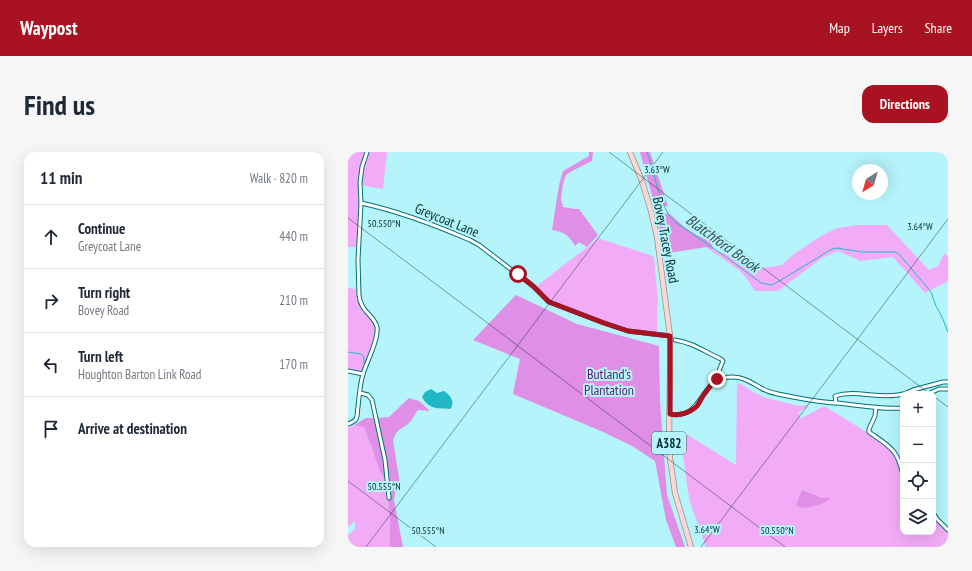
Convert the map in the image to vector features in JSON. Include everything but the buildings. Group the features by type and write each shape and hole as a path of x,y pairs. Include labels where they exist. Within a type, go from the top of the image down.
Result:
{"main road":[{"name":"Bovey Tracey Road","path":"630,152 642,181 655,227 670,336"},
{"name":"A382","path":"670,336 669,443 675,493 690,547"}],"street":[{"path":"348,424 352,423 357,416 363,374 376,340 377,333 377,326 359,300 358,260 361,203 360,183 366,152"},
{"name":"Greycoat Lane","path":"361,203 380,207 475,242 533,286 549,302 628,331 670,336"},
{"path":"675,340 701,348 722,359 723,361 718,375 720,378"},
{"path":"348,371 363,374"},
{"path":"670,414 675,415 687,412 696,406 717,379 739,377 748,380 762,389 774,393 819,402 900,408"},
{"path":"910,391 948,382"},
{"path":"935,391 939,389 948,389"},
{"path":"360,393 368,395 372,400 385,460 389,498"},
{"path":"836,403 835,396 847,393 874,396 900,395"},
{"path":"876,407 876,416 869,429 869,432 894,451 900,464"},
{"path":"936,517 948,530"}],"shaded area":[{"path":"348,152 365,152 360,175 357,247 348,247"},
{"path":"368,152 387,152 383,189 361,185"},
{"path":"859,225 887,225 929,270 938,266 944,254 943,253 948,256 948,281 925,293 893,257 860,261 838,251 822,258 778,291 755,291 739,270 706,247 764,268 782,265 794,254 821,236 837,228"},
{"path":"598,238 653,256 658,301 657,332 641,332 617,326 556,303 550,300 538,289 537,286"},
{"path":"348,288 356,289 359,305 374,325 375,338 373,346 361,372 348,369"},
{"path":"737,383 766,398 800,406 810,405 799,412 800,419 822,407 826,407 865,431 887,447 895,456 900,472 900,535 936,535 936,520 948,532 948,547 706,547 690,502 680,432 688,435 736,465"},
{"path":"354,425 364,427 380,472 386,481 390,520 390,547 355,547 348,541 348,535 355,529 355,521 348,527 348,427"}],"green space":[{"path":"589,152 593,152 592,161 566,175 561,199 563,207 579,209 598,235 587,247 579,242 575,246 571,239 566,235 552,230 559,185 563,171 589,156"},
{"path":"640,152 650,152 668,206 655,206"},
{"path":"656,213 670,214 683,226 698,236 710,241 714,250 706,247 663,254"},
{"name":"Butland's Plantation","path":"516,295 577,324 659,346 660,401 667,495 685,547 676,547 666,520 655,461 632,446 601,431 513,394 520,359 473,340"},
{"path":"409,398 419,401 430,411 418,410 411,421 397,432 393,440 400,484 395,493 394,500 403,547 390,547 390,520 386,481 380,472 364,427 354,425 366,418 389,417"},
{"path":"802,490 822,498 831,498 817,505 801,508 796,505"}],"water":[{"path":"431,389 437,393 444,391 452,399 452,406 450,409 434,408 425,401 422,397 425,392"}],"waterway":[{"name":"Blatchford Brook","path":"647,152 661,198 669,215 674,221 761,283 772,285 832,249 837,248 862,252 895,252 899,254 931,292 948,332"},
{"path":"348,352 361,354 364,357 364,363"}],"route":[{"path":"518,274 536,288 549,302 628,331 670,336 670,414 675,415 687,412 696,406 703,395 717,379"}]}
